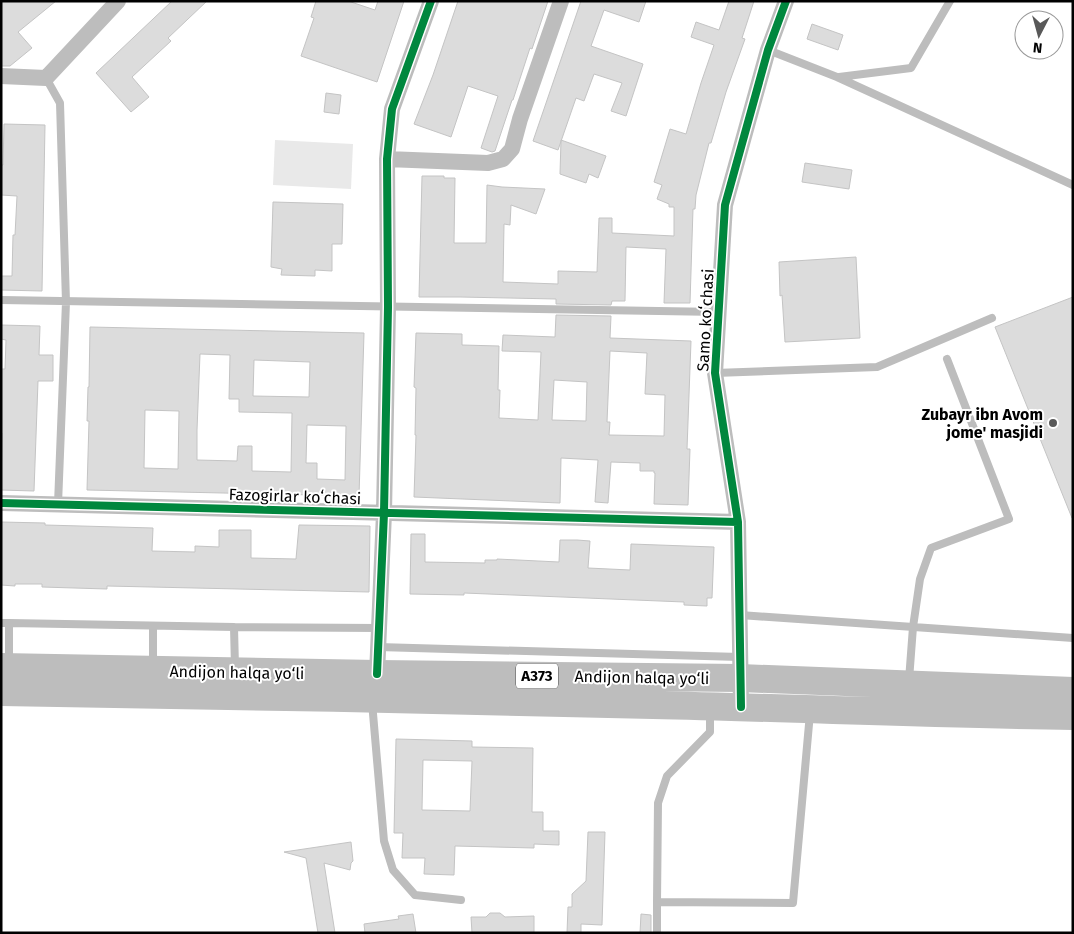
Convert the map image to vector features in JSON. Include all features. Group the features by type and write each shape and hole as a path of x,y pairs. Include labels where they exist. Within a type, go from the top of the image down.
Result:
{"highway":[{"name":"Andijon halqa yo‘li","path":"4,676 153,670 235,672 375,686 740,667 908,685 1073,691"},
{"name":"Andijon halqa yo‘li","path":"4,676 375,686 710,706 1073,716"}],"street":[{"path":"1,76 46,78 118,1"},
{"path":"375,686 384,513 388,307 387,160 392,109 431,1"},
{"path":"387,160 488,163 503,160 512,149 520,119 561,1"},
{"name":"Samo koʻchasi","path":"741,707 738,522 715,373 725,205 768,50 786,1"},
{"name":"Fazogirlar koʻchasi","path":"1,503 738,522"}],"lane":[{"path":"837,77 911,68 950,1"},
{"path":"768,50 837,77 1073,185"},
{"path":"46,78 60,103 66,302 58,504"},
{"path":"1,300 719,312"},
{"path":"715,373 878,367 992,318"},
{"path":"908,685 912,627 920,579 931,548 1009,519 947,360"},
{"path":"740,615 1073,638"},
{"path":"4,676 5,623 379,628"},
{"path":"153,626 153,670"},
{"path":"234,627 235,672"},
{"path":"378,647 740,667"},
{"path":"375,686 384,840 393,870 415,895 461,900"},
{"path":"657,933 658,803 667,776 710,732 710,706"},
{"path":"657,902 793,903 810,709"}],"shaded area":[{"path":"275,140 353,144 351,189 273,185"}],"building":[{"path":"1,1 56,1 18,32 32,48 10,66 1,66"},
{"path":"172,1 207,1 168,38 171,41 132,77 149,97 131,112 96,73"},
{"path":"316,1 348,1 375,10 378,1 404,1 377,82 301,56 314,18 311,17"},
{"path":"458,1 548,1 495,151 492,152 481,148 498,96 468,86 451,137 414,124"},
{"path":"581,1 646,1 639,22 604,10 591,46 643,64 626,116 611,111 622,83 594,74 584,101 576,98 558,150 533,141"},
{"path":"729,1 754,1 742,38 745,39 726,92 711,143 709,143 696,195 695,209 693,209 690,303 664,303 666,249 626,247 625,301 612,301 611,305 556,304 556,299 419,297 422,176 455,178 454,243 486,243 487,185 545,189 536,214 511,205 510,225 504,224 503,282 558,284 558,271 597,272 599,218 612,218 612,233 674,236 674,207 669,207 669,204 657,199 662,185 654,182 670,129 686,134 714,45 691,37 696,22 719,30"},
{"path":"812,24 843,35 838,50 807,39"},
{"path":"326,93 341,95 339,114 324,112"},
{"path":"4,124 45,125 42,291 1,290 1,276 12,276 13,235 15,235 17,196 1,195"},
{"path":"561,140 606,156 598,178 589,174 586,183 560,174"},
{"path":"805,163 852,170 849,189 802,182"},
{"path":"273,202 343,204 342,244 332,244 332,271 315,270 315,276 281,275 282,269 271,267"},
{"path":"856,257 860,338 785,342 782,295 780,296 779,262"},
{"name":"Zubayr ibn Avom jome' masjidi","path":"1073,297 1073,518 1072,518 995,327"},
{"path":"556,315 611,316 610,338 691,341 687,449 690,449 688,505 654,504 654,471 640,471 640,463 611,462 608,503 595,502 598,460 561,458 560,503 414,497 416,333 462,334 462,345 499,346 499,418 538,420 541,352 502,351 503,335 555,337","holes":["610,351 647,353 645,394 665,395 664,436 609,435 610,422 607,422","554,380 587,382 586,421 552,420"]},
{"path":"1,325 40,326 39,355 53,355 53,381 38,381 34,491 1,490 1,369 5,369 6,340 1,339"},
{"path":"90,327 364,333 359,496 87,490","holes":["200,354 230,355 229,399 239,399 239,412 292,413 291,472 252,471 252,446 238,446 237,461 197,460","254,360 310,362 309,397 253,396","145,410 179,411 178,469 144,468","307,425 346,426 345,480 317,479 317,463 306,463"]},
{"path":"1,522 153,528 152,551 195,552 195,546 219,547 219,530 251,530 251,558 296,559 299,525 370,526 369,592 107,586 107,589 42,587 42,584 1,585"},
{"path":"411,534 425,534 425,562 485,563 485,560 497,559 559,562 560,540 577,540 590,541 588,568 630,570 631,544 714,547 712,598 707,598 707,606 684,605 684,602 464,593 464,595 410,594"},
{"path":"396,739 472,741 472,747 533,748 532,812 543,812 543,831 559,831 559,845 534,844 534,848 455,846 454,875 424,874 425,858 402,858 403,833 394,833","holes":["423,760 472,761 470,811 422,810"]},
{"path":"588,832 605,832 602,925 581,924 581,933 567,933 568,907 572,907 572,894 586,881"},
{"path":"351,842 353,861 350,870 324,863 335,933 318,933 306,858 284,852"},
{"path":"490,913 500,913 505,917 534,916 534,933 472,933 471,917 486,917"},
{"path":"413,914 416,933 365,933 364,924 399,919 398,916"},
{"path":"641,914 651,915 651,933 640,933"}],"cycle path":[{"path":"377,674 384,513 388,307 387,159 392,109 431,1"},
{"path":"741,707 738,522 715,373 725,205 768,50 786,1"},
{"path":"1,503 738,522"}],"place":[{"name":"Zubayr ibn Avom jome' masjidi","path":"1053,423"}]}
